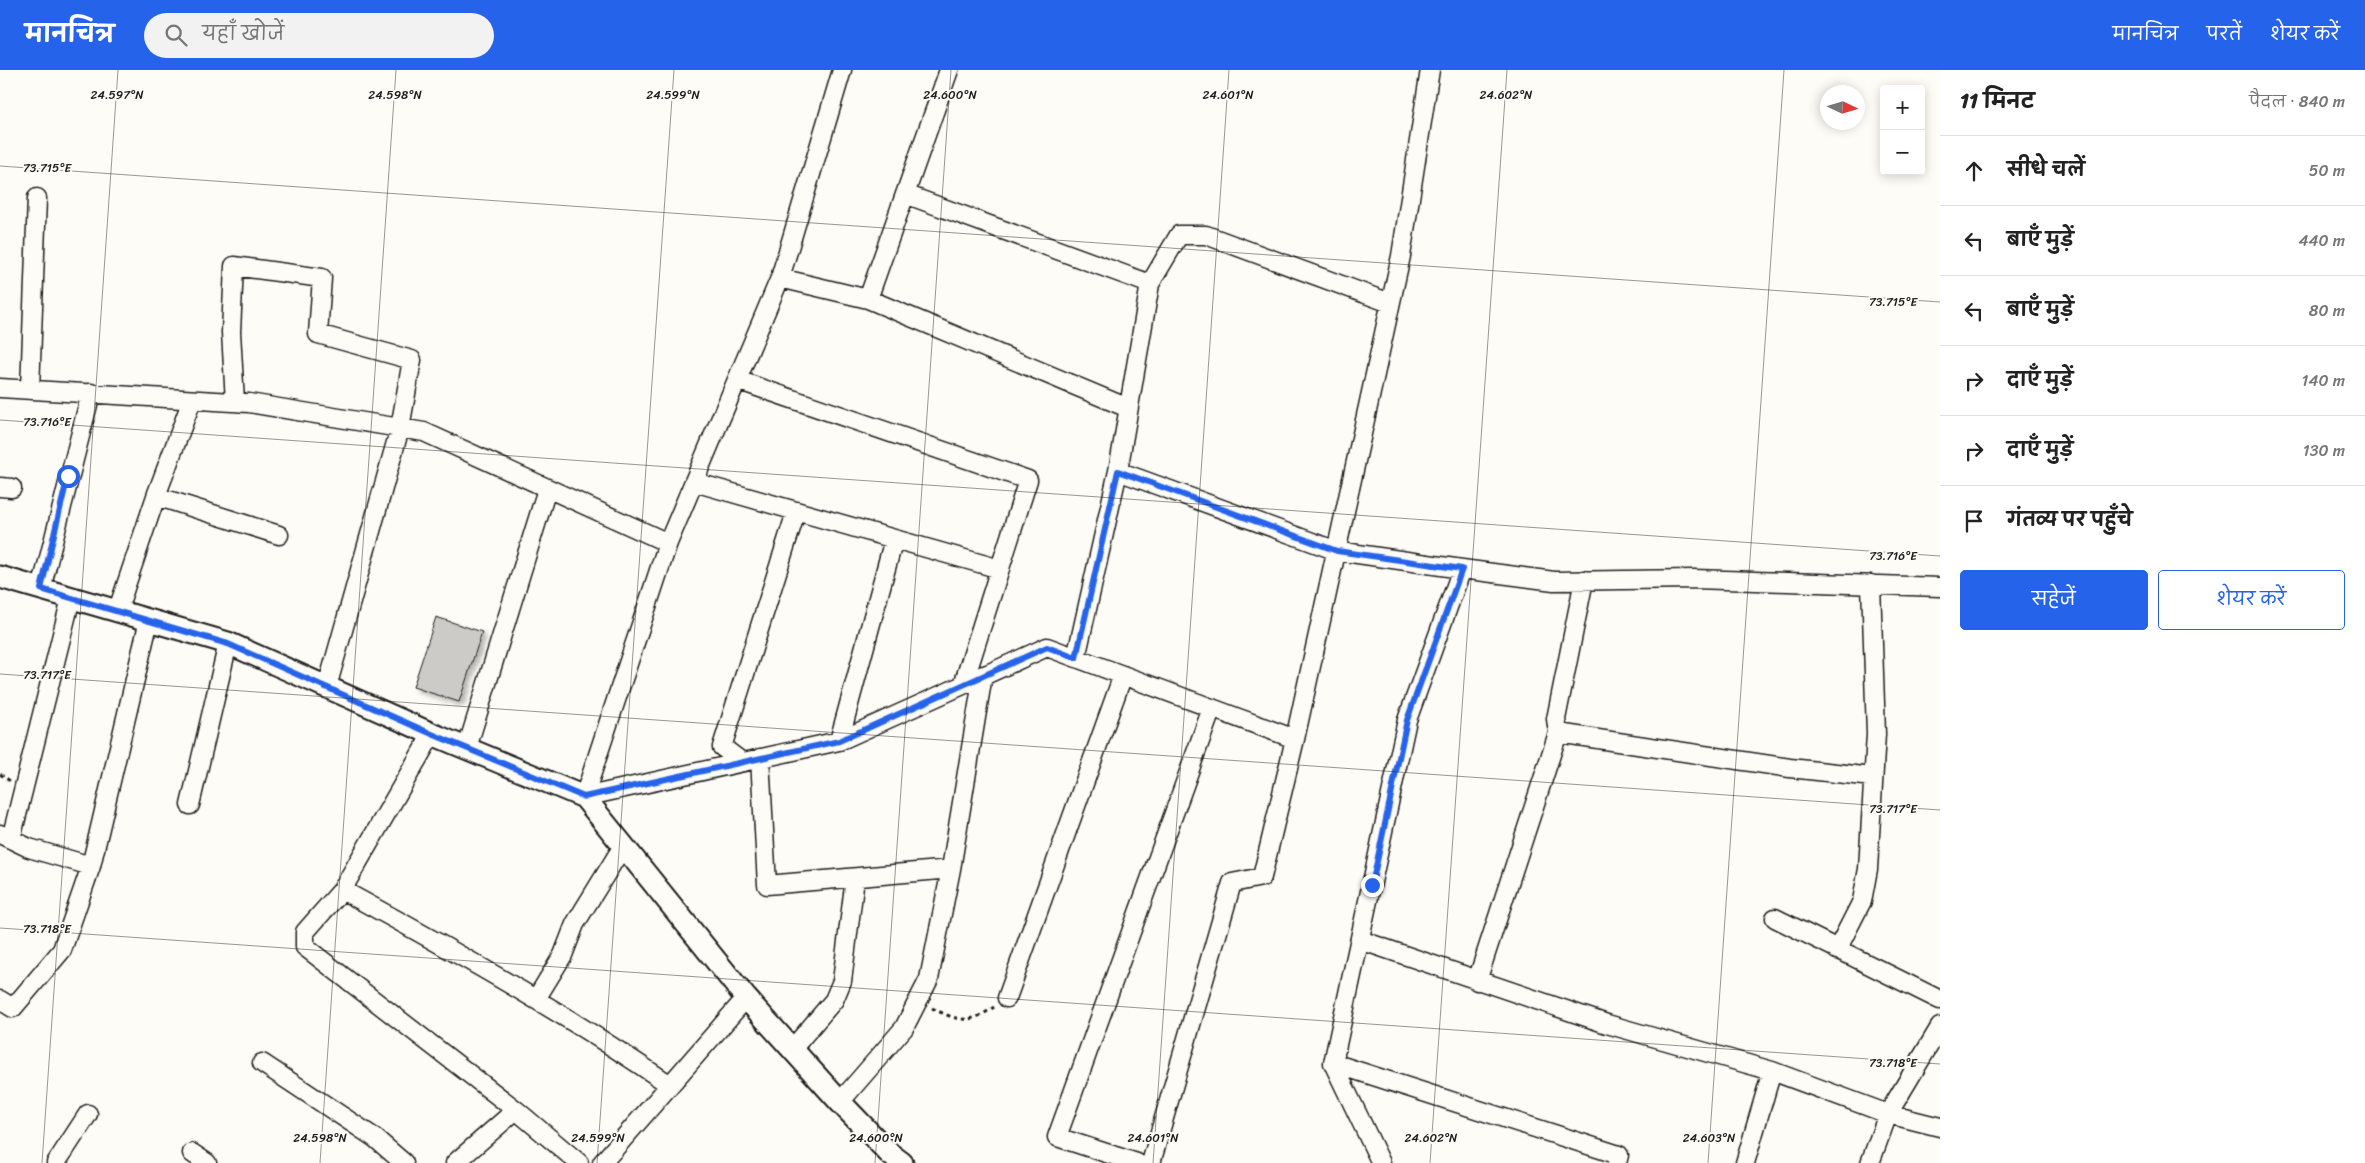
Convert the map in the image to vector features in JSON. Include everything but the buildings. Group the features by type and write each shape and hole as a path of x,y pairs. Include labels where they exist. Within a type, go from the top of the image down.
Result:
{"street":[{"path":"584,797 668,543 780,278 842,70"},
{"path":"868,299 949,70"},
{"path":"1151,1163 1232,883 1262,877 1295,739 1401,256 1430,70"},
{"path":"905,194 1150,284"},
{"path":"30,390 37,198"},
{"path":"1076,658 1118,471 1150,284 1178,236 1206,234 1390,303"},
{"path":"235,402 230,332 234,266 322,278 318,334 412,360 400,428 327,687"},
{"path":"780,278 868,299 1128,408"},
{"path":"737,380 1028,480 963,685"},
{"path":"0,388 235,402 424,432 668,543"},
{"path":"41,589 91,394"},
{"path":"117,612 156,496 192,400"},
{"path":"1118,471 1337,551 1462,569 1554,581 1694,579 1940,588"},
{"path":"694,482 1000,569"},
{"path":"467,748 547,489"},
{"path":"156,496 279,535"},
{"path":"742,762 722,747 796,512"},
{"path":"839,741 894,539"},
{"path":"1381,1163 1333,1063 1407,720 1462,569"},
{"path":"0,577 228,644 432,734 584,797 746,998 840,1102 890,1154 902,1163"},
{"path":"1477,981 1558,733 1556,719 1584,580"},
{"path":"1837,950 1862,901 1868,869 1876,734 1871,584"},
{"path":"71,598 5,836 29,848 91,866"},
{"path":"0,1000 12,1008 62,950 91,866 149,620"},
{"path":"190,804 228,644"},
{"path":"584,797 839,741 1047,647 1295,739"},
{"path":"1007,998 1123,675"},
{"path":"840,1102 904,1028 928,979 951,869 983,676"},
{"path":"1137,1163 1057,1136 1212,708"},
{"path":"1558,733 1790,768 1873,777"},
{"path":"432,734 342,890 305,932 305,947 516,1110 580,1163"},
{"path":"760,758 768,885 951,869"},
{"path":"536,999 564,955 575,924 623,846"},
{"path":"793,1048 834,1000 842,981 854,878"},
{"path":"342,890 459,953 603,1039 670,1085"},
{"path":"1775,918 1940,1000"},
{"path":"1360,940 1607,1024 1772,1071 1888,1114 1940,1127"},
{"path":"602,1163 746,998"},
{"path":"1870,1163 1888,1114 1940,1027"},
{"path":"262,1063 376,1138 404,1163"},
{"path":"1333,1063 1619,1155 1617,1163"},
{"path":"1745,1163 1772,1071"},
{"path":"455,1163 516,1110"},
{"path":"56,1163 88,1114"},
{"path":"192,1153 207,1163"}],"path":[{"path":"917,1001 955,1020 979,1018 1007,998"}],"route":[{"path":"68,476 41,589 228,644 432,734 584,797 839,741 1047,647 1076,658 1118,471 1337,551 1462,569 1407,720 1372,885"}]}
